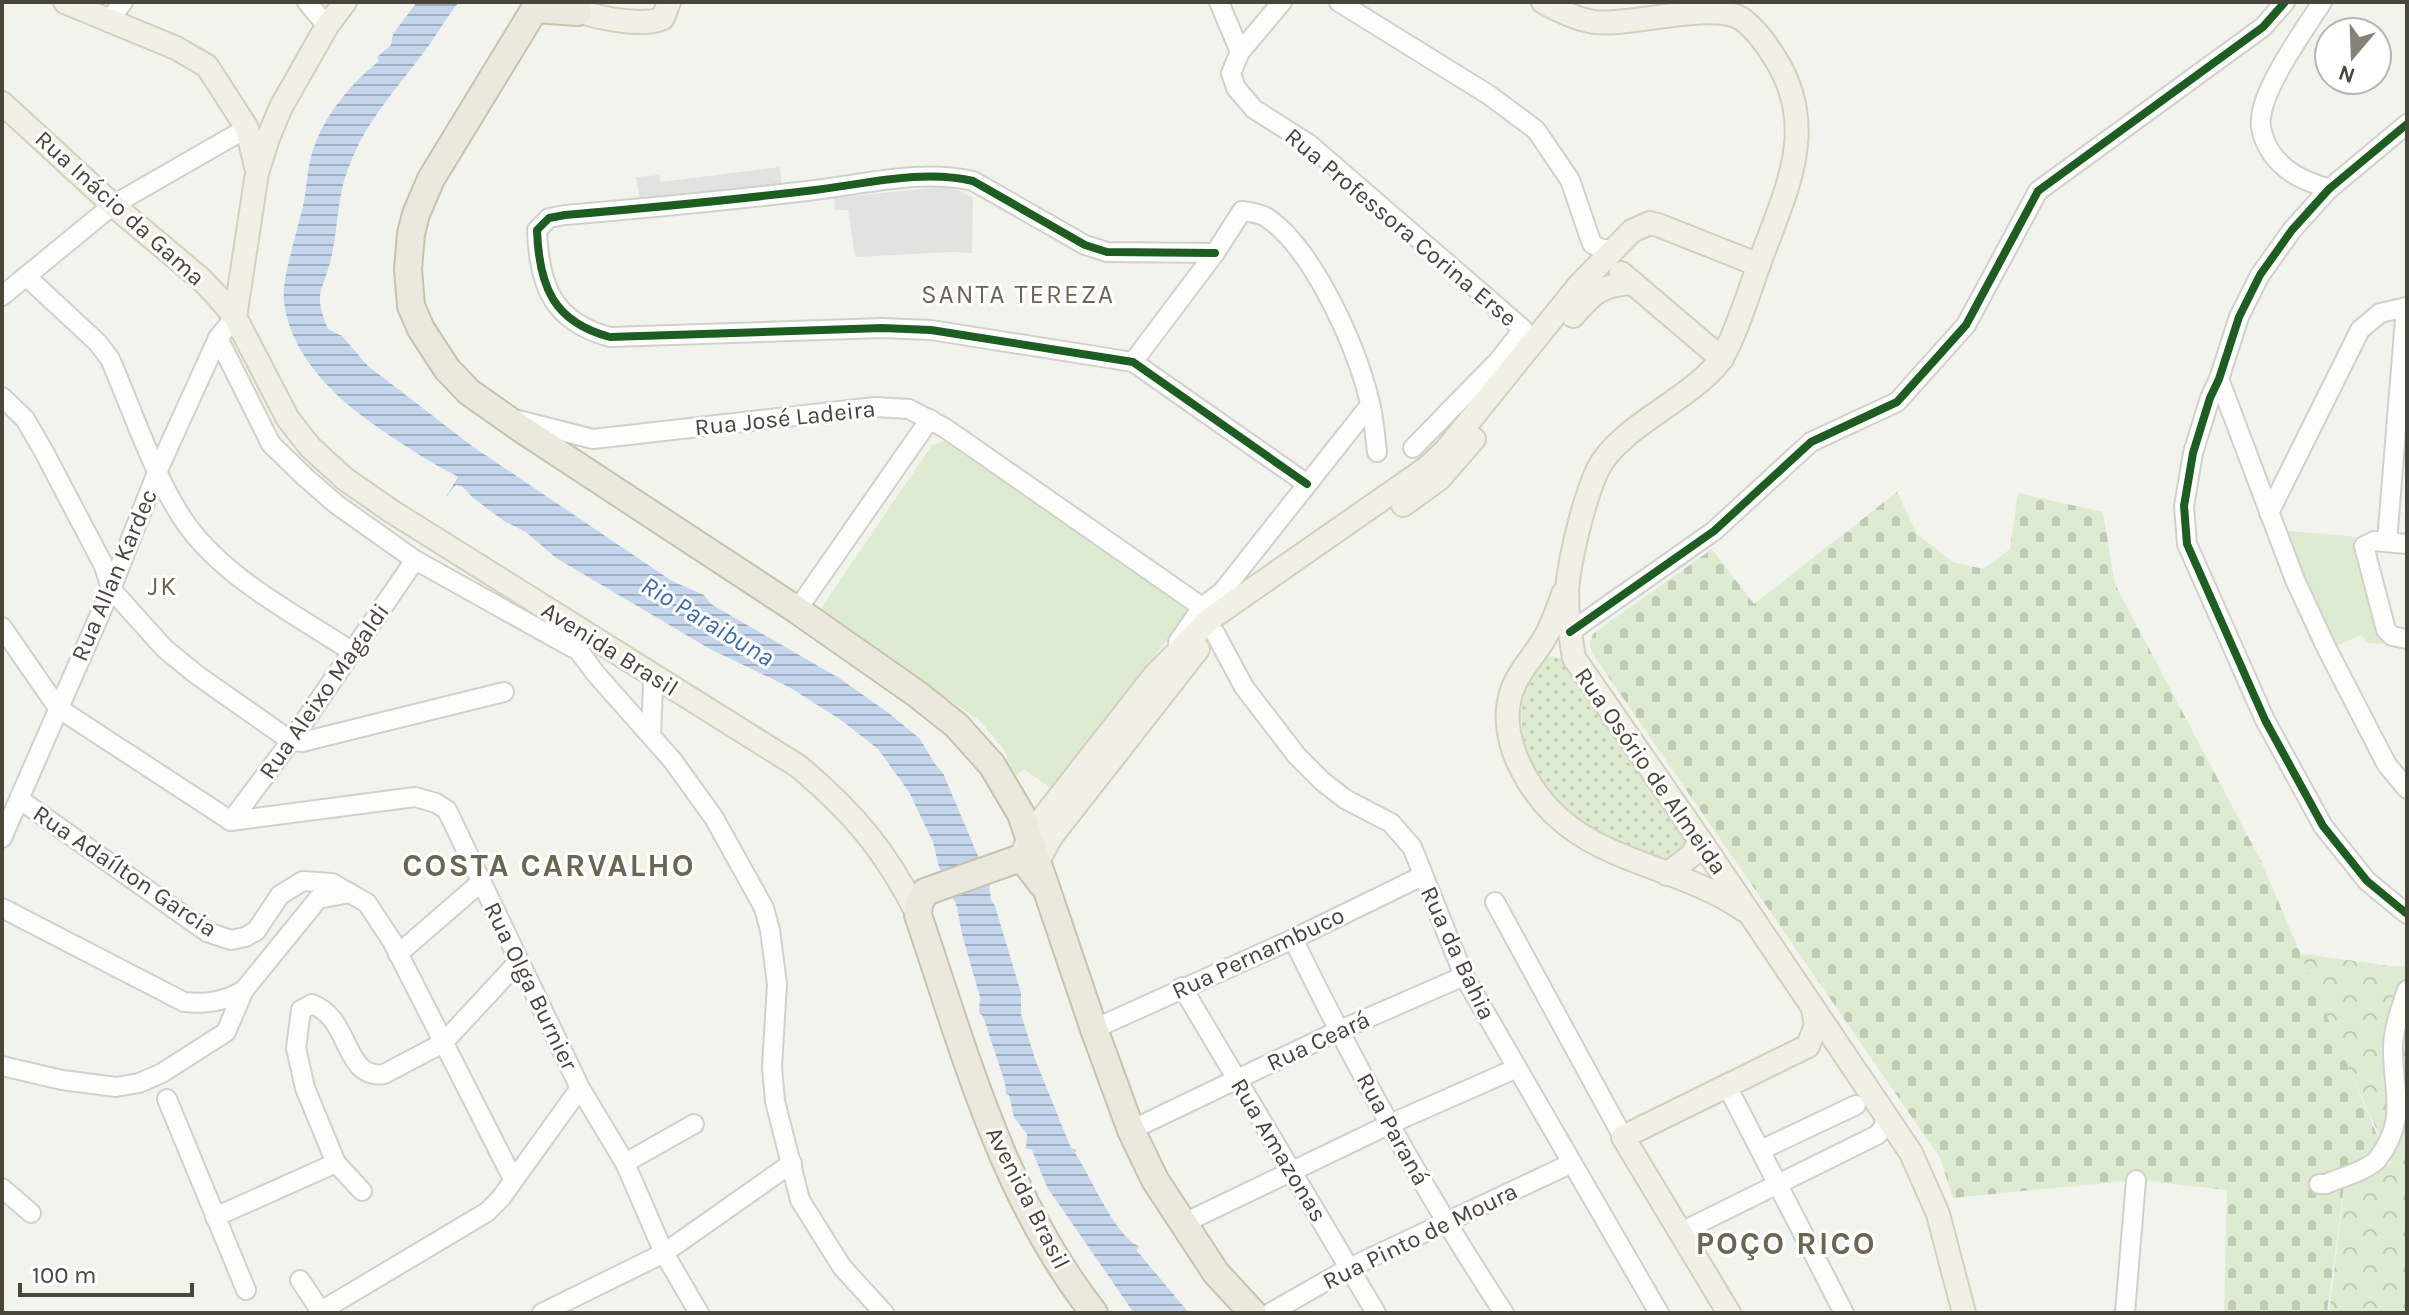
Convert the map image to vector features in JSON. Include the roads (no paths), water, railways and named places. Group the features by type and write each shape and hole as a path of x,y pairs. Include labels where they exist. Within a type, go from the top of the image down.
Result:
{"highway":[{"path":"571,7 537,5 431,179 416,214 408,252 411,306 421,329 458,382 503,416 797,610 917,694 956,725 992,765 1025,862 1045,888 1131,1130 1155,1180 1182,1224 1216,1273 1253,1313"},
{"path":"925,899 1022,847"},
{"name":"Avenida Brasil","path":"925,899 1004,1163 1071,1281 1094,1313"}],"main road":[{"path":"65,2 176,48 207,66 247,128 257,173"},
{"path":"235,317 229,296 257,173 281,107 327,26 345,2"},
{"path":"571,7 628,21 651,22 663,18 669,2"},
{"path":"1543,2 1564,14 1595,22 1702,10 1741,9"},
{"name":"Rua Osório de Almeida","path":"1741,9 1783,70 1795,99 1797,146 1790,178 1722,359 1701,383 1619,443 1599,468 1567,581 1570,632 1577,663 1911,1153 1942,1227 1964,1313"},
{"name":"Rua Inácio da Gama","path":"2,103 113,205 201,279 229,296"},
{"path":"247,128 281,107"},
{"path":"1022,847 1051,837 1154,676 1209,620 1428,487 1453,465 1615,249 1632,231 1650,223 1759,265"},
{"path":"1615,249 1619,271 1722,359"},
{"path":"1586,289 1632,283"},
{"name":"Avenida Brasil","path":"235,317 288,419 326,464 367,496 798,766 837,798 884,853 901,879 925,899"},
{"path":"1567,581 1548,633 1535,658 1515,682 1509,698 1512,746 1526,778 1537,796 1577,834 1617,856 1709,891 1749,913"},
{"path":"1094,769 1180,671 1209,620"},
{"path":"1535,658 1570,632"},
{"path":"1535,658 1557,651 1577,663"},
{"path":"1667,874 1692,855 1700,840"},
{"path":"1808,1046 1816,1025 1813,1007"},
{"path":"1729,1313 1623,1137 1808,1046 1828,1047 1847,1059"}],"street":[{"path":"108,22 123,2"},
{"path":"307,2 327,26"},
{"path":"1219,2 1240,52 1282,2"},
{"path":"1339,2 1489,95 1536,130 1570,180 1592,244 1602,249 1615,249"},
{"path":"1570,632 1714,531 1811,442 1897,402 1966,325 2038,191 2263,27 2285,2"},
{"path":"2322,2 2282,66 2260,120 2267,147 2281,165 2299,177 2329,189"},
{"name":"Rua Professora Corina Erse","path":"1240,52 1231,73 1236,88 1254,109 1309,144 1523,329 1499,360 1413,448"},
{"path":"2407,124 2329,189 2292,230 2260,275 2239,317 2210,398 2193,453 2184,506 2187,544 2265,720 2323,826 2367,881 2407,914"},
{"path":"2,296 113,205 247,128"},
{"path":"1215,253 1107,252 1085,245 973,181 954,177 896,179 700,203 565,215 549,218 537,230 544,282 555,304 569,319 589,331 610,337 882,328 931,330 1133,362 1307,484"},
{"path":"1133,362 1215,253 1242,211 1263,215 1283,232 1310,264 1349,344 1370,405 1377,452"},
{"path":"26,276 98,343 110,359 158,470 186,523 236,575 351,651"},
{"path":"2269,513 2360,330 2380,313 2407,307 2387,542"},
{"name":"Rua Allan Kardec","path":"2,838 111,589 158,470 218,338 235,317"},
{"path":"218,338 271,444 336,504 415,560 576,649"},
{"path":"2219,379 2269,513 2327,649 2387,765 2405,784"},
{"path":"2,397 25,419 43,450 104,566 111,589 165,649 291,741 302,742 504,692"},
{"path":"1209,620 1222,592 1370,405"},
{"name":"Rua José Ladeira","path":"503,416 593,439 883,406 909,409 930,419 1209,620"},
{"path":"797,610 930,419"},
{"path":"2404,638 2386,630 2364,546 2374,541 2407,544"},
{"name":"Rua Aleixo Magaldi","path":"231,821 291,741 415,560"},
{"path":"542,606 559,622 576,649 651,735 714,818 764,908 777,984 772,1067 775,1101 800,1200 842,1267 884,1313"},
{"path":"1577,663 1581,630 1588,618"},
{"name":"Rua da Bahia","path":"1209,620 1244,687 1297,756 1345,799 1391,823 1412,847 1464,976 1659,1313"},
{"path":"2,627 58,708 231,821"},
{"path":"651,675 651,735"},
{"path":"651,705 663,696 678,692"},
{"name":"Rua Olga Burnier","path":"231,821 415,797 447,810 580,1088 625,1163 664,1253 699,1313"},
{"name":"Rua Adaílton Garcia","path":"19,799 207,932 231,940 256,931 280,895 303,881 332,883 350,893"},
{"name":"Rua Pernambuco","path":"1094,1029 1293,939 1422,876"},
{"path":"398,954 481,882"},
{"path":"2,1066 62,1080 116,1087 139,1083 162,1073 226,1032 244,990 318,899 350,893 367,903 392,941 513,1179"},
{"path":"1495,902 1623,1137"},
{"path":"2,908 184,1002 205,1004 230,998 244,990"},
{"name":"Rua Paraná","path":"1293,939 1338,1031 1445,1223 1504,1313"},
{"path":"362,1191 336,1163 305,1088 296,1048 301,1010 312,1004 324,1009 335,1020 358,1067 374,1076 384,1074 443,1043 519,961"},
{"name":"Rua Ceará","path":"1131,1130 1338,1031 1464,976"},
{"name":"Rua Amazonas","path":"1182,987 1376,1313"},
{"path":"2319,1184 2326,1184 2375,1163 2400,1127 2404,1101 2395,1071 2393,1043 2407,990"},
{"path":"1182,1224 1390,1124 1517,1068"},
{"path":"1727,1086 1844,1313"},
{"path":"300,1280 322,1312 487,1212 580,1088"},
{"path":"167,1099 246,1290"},
{"path":"1761,1150 1856,1105"},
{"path":"1681,1232 1877,1135 1886,1117"},
{"path":"625,1163 694,1124"},
{"path":"215,1217 336,1163"},
{"path":"542,1313 664,1253 792,1163"},
{"name":"Rua Pinto de Moura","path":"1270,1313 1349,1268 1572,1163"},
{"path":"2125,1313 2136,1180"},
{"path":"2,1188 31,1213"}],"water":[{"name":"Rio Paraibuna","path":"417,2 459,2 378,112 351,161 344,181 331,259 320,293 328,329 342,336 368,366 472,446 672,581 704,595 711,604 839,678 920,739 943,773 989,882 991,900 1021,993 1021,1014 1035,1059 1071,1148 1077,1150 1075,1153 1121,1231 1139,1246 1137,1251 1189,1313 1134,1313 1047,1187 1032,1150 1026,1148 1027,1134 1014,1117 983,1016 979,1013 980,997 957,907 939,867 933,842 909,792 878,749 841,720 789,687 710,649 556,558 526,532 504,521 472,497 462,486 456,485 445,498 458,477 408,448 361,415 319,376 303,354 291,329 284,292 312,153 330,114 358,80 379,61 377,57 391,45 393,34"}],"district":[{"name":"SANTA TEREZA","path":"1018,294"},
{"name":"JK","path":"163,586"},
{"name":"COSTA CARVALHO","path":"549,865"},
{"name":"POÇO RICO","path":"1786,1243"}]}
